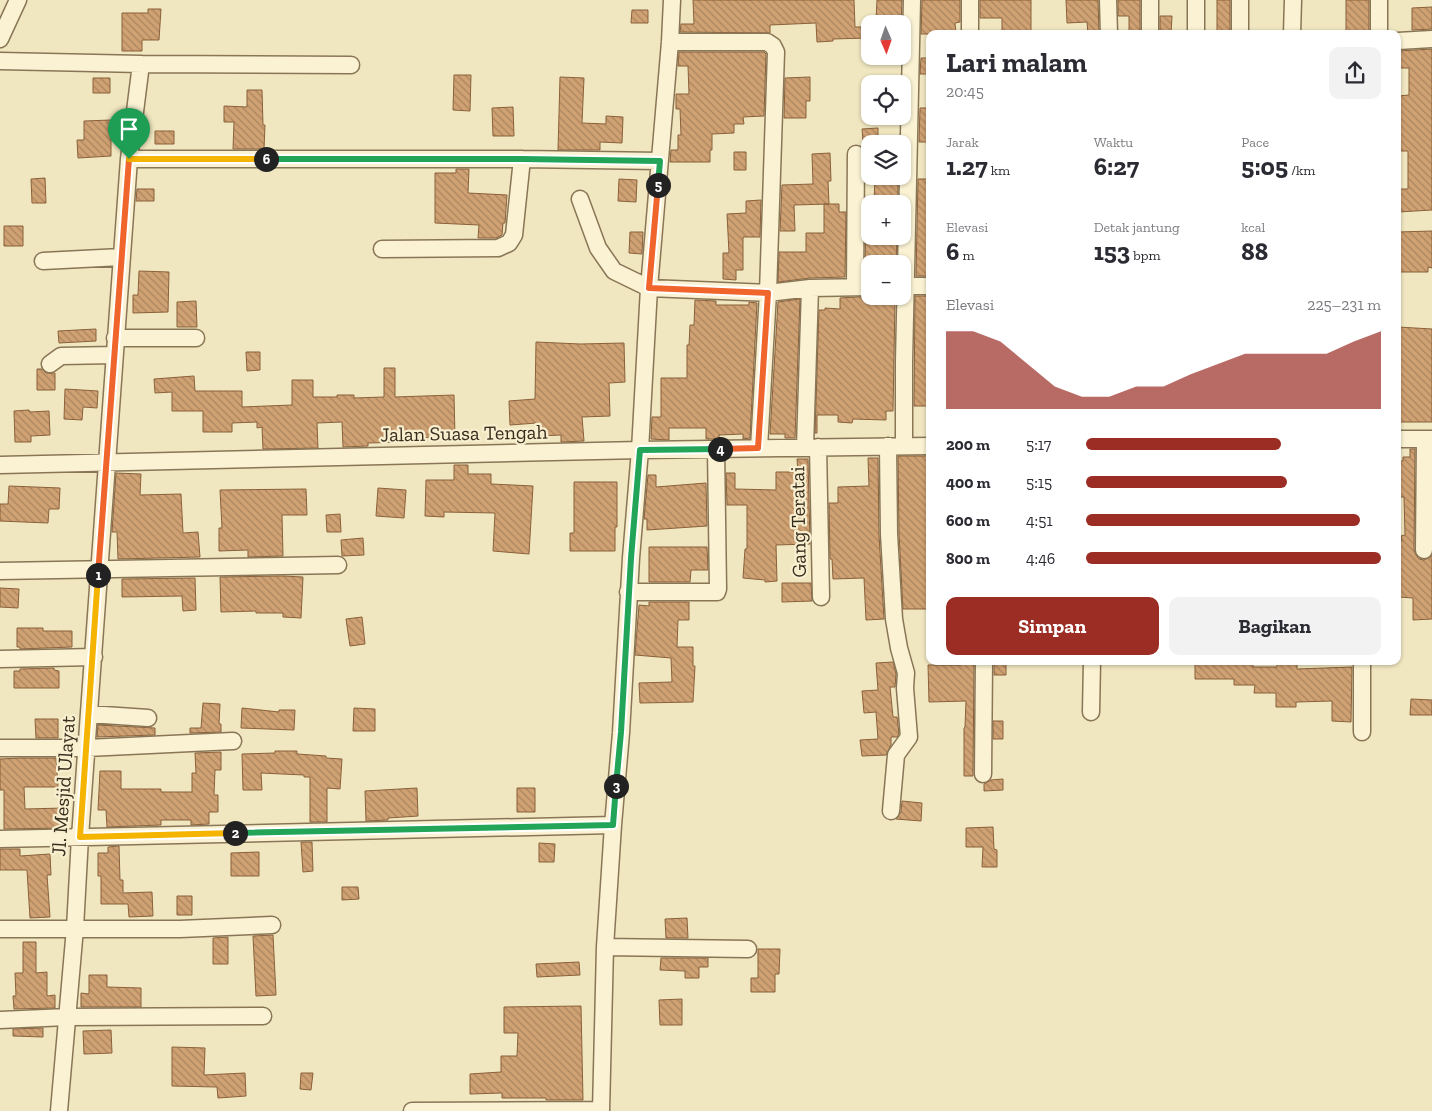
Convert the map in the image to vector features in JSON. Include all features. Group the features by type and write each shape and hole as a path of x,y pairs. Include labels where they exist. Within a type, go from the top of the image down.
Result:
{"street":[{"path":"0,39 18,0"},
{"path":"412,1111 601,1110 605,947 613,825 635,592 640,450 649,288 672,0"},
{"path":"905,255 912,0"},
{"path":"970,0 970,30"},
{"path":"1108,0 1109,30"},
{"path":"1150,0 1150,30"},
{"path":"1196,0 1196,30"},
{"path":"1240,0 1240,30"},
{"path":"1292,30 1293,0"},
{"path":"1379,0 1380,30"},
{"path":"1401,41 1432,39"},
{"path":"670,42 767,42 773,46 776,52 768,293 758,448"},
{"path":"0,61 351,65"},
{"name":"Jl. Mesjid Ulayat","path":"59,1111 75,928 121,258 129,159 141,64"},
{"path":"856,154 861,255"},
{"path":"129,159 660,161"},
{"path":"382,249 498,248 509,243 514,234 522,159"},
{"path":"580,200 598,248 614,271 649,288 768,293 810,288 861,287"},
{"path":"43,261 121,258"},
{"path":"911,286 926,286"},
{"name":"Gang Teratai","path":"810,288 812,447 820,597"},
{"path":"904,305 904,446"},
{"path":"115,338 196,338"},
{"path":"50,364 61,356 114,355"},
{"path":"1401,439 1429,439 1424,550"},
{"path":"888,446 894,619 898,648 906,673 909,737 896,755 891,811"},
{"name":"Jalan Suasa Tengah","path":"0,465 640,450 926,446"},
{"path":"635,592 713,593 718,589 716,449"},
{"path":"0,571 338,565"},
{"path":"0,659 94,657"},
{"path":"983,774 984,665"},
{"path":"1091,712 1092,665"},
{"path":"1362,665 1362,732"},
{"path":"90,714 148,718"},
{"path":"0,748 87,748 233,742"},
{"path":"0,839 613,825"},
{"path":"0,928 180,929 272,925"},
{"path":"605,947 748,949"},
{"path":"0,1020 67,1017 263,1016"}],"building":[{"path":"693,0 854,0 855,27 861,27 861,38 833,39 833,41 817,42 816,23 770,25 770,33 680,32 681,24 694,24"},
{"path":"877,0 902,0 901,15 876,15"},
{"path":"922,0 960,0 960,22 955,23 956,30 926,30 926,34 921,34"},
{"path":"980,0 1031,0 1031,30 1002,30 1002,18 980,18"},
{"path":"1066,0 1098,0 1099,30 1088,30 1087,22 1067,23"},
{"path":"1118,0 1140,0 1140,30 1129,30 1129,16 1118,16"},
{"path":"1217,0 1230,0 1230,30 1217,30"},
{"path":"1346,0 1369,0 1369,30 1346,30"},
{"path":"1432,7 1432,29 1412,30 1412,8"},
{"path":"148,9 161,9 159,40 142,40 142,51 122,51 122,13 148,13"},
{"path":"632,10 648,10 648,23 631,23"},
{"path":"1160,16 1172,16 1171,30 1160,30"},
{"path":"1432,49 1432,210 1401,212 1401,189 1408,189 1408,151 1401,151 1401,96 1409,95 1409,68 1401,68 1401,51"},
{"path":"679,52 764,52 766,54 764,116 743,117 744,124 734,124 734,133 712,134 710,162 670,162 671,150 678,150 678,135 681,135 680,109 676,109 676,94 689,94 688,66 678,66"},
{"path":"921,58 926,58 926,74 920,74"},
{"path":"454,75 471,75 470,111 453,110"},
{"path":"560,77 584,78 582,123 606,124 606,116 623,117 622,143 600,142 600,150 558,150"},
{"path":"810,77 810,101 806,101 806,118 784,118 785,78"},
{"path":"93,78 110,78 110,93 93,93"},
{"path":"247,90 262,90 263,125 265,125 264,149 233,149 234,122 224,122 224,106 247,107"},
{"path":"513,107 514,136 493,136 492,108"},
{"path":"920,108 926,108 926,142 919,142"},
{"path":"111,120 111,156 78,158 77,140 84,140 84,121"},
{"path":"878,128 878,135 862,135 862,129"},
{"path":"155,131 174,131 174,144 155,144"},
{"path":"734,152 746,152 746,170 734,170"},
{"path":"830,153 831,181 828,181 829,204 794,205 795,231 780,231 782,185 813,184 812,154"},
{"path":"456,169 469,169 468,193 507,195 502,235 496,238 478,238 479,225 435,223 435,173 456,173"},
{"path":"45,178 46,203 32,203 31,179"},
{"path":"619,179 637,180 636,202 618,201"},
{"path":"918,179 926,179 926,276 916,276"},
{"path":"875,185 898,185 898,195 874,195"},
{"path":"137,189 154,189 154,201 136,201"},
{"path":"761,200 760,237 743,237 743,270 736,270 736,280 723,279 723,253 729,253 727,214 746,213 746,201"},
{"path":"824,204 839,204 839,212 846,212 845,277 810,278 778,282 779,252 806,252 806,233 824,233"},
{"path":"4,226 23,226 23,246 4,246"},
{"path":"1432,231 1432,268 1428,267 1428,272 1401,272 1401,232"},
{"path":"630,232 643,232 642,254 629,253"},
{"path":"865,245 897,245 896,255 865,255"},
{"path":"139,271 169,272 168,312 133,313 133,295 138,295"},
{"path":"915,296 926,296 926,406 914,406"},
{"path":"861,297 861,305 895,305 893,411 886,411 886,420 853,419 852,423 838,422 838,415 817,415 817,433 815,433 819,310 825,310 825,308 840,309 840,298"},
{"path":"800,299 795,438 785,438 785,434 770,434 778,302"},
{"path":"695,300 716,301 716,305 749,305 749,302 757,303 750,438 743,439 743,434 719,435 719,439 706,439 706,428 669,428 669,440 651,439 652,417 661,417 661,378 687,378 687,345 689,345 690,325 694,325"},
{"path":"196,301 197,327 177,327 177,302"},
{"path":"1401,327 1432,329 1432,422 1401,422"},
{"path":"96,329 96,341 59,343 58,331"},
{"path":"536,342 624,343 625,382 609,383 610,416 582,417 584,441 561,442 561,435 538,436 537,423 510,425 509,401 535,399"},
{"path":"246,352 260,352 260,370 247,371"},
{"path":"384,368 395,368 395,397 454,395 455,437 407,438 407,442 368,443 368,446 343,447 342,422 317,423 318,448 263,449 262,427 257,428 257,422 232,423 232,432 203,432 203,411 172,411 172,392 155,393 154,379 194,376 195,391 242,391 242,407 292,405 292,380 313,380 313,397 354,395 354,398 384,397"},
{"path":"37,369 42,369 46,373 55,373 55,390 37,390"},
{"path":"65,389 98,391 97,408 83,407 82,420 64,419"},
{"path":"29,410 30,412 49,411 50,435 31,436 31,442 15,442 14,411"},
{"path":"1410,449 1415,449 1414,550 1419,559 1424,560 1432,556 1432,619 1413,620 1413,598 1401,597 1401,536 1405,535 1404,497 1401,497 1401,461 1403,461 1403,457 1410,457"},
{"path":"898,456 926,456 926,609 903,609 899,534"},
{"path":"868,458 878,458 879,535 884,619 866,620 864,578 833,579 832,559 830,559 829,503 838,503 838,487 869,486"},
{"path":"797,459 808,459 810,544 776,545 777,581 765,582 765,580 743,578 745,549 747,549 747,505 727,505 726,473 735,473 735,489 776,490 776,472 798,472"},
{"path":"454,465 468,465 468,474 491,474 491,484 533,486 529,554 493,551 495,513 444,512 444,517 425,516 426,480 454,480"},
{"path":"116,473 141,474 140,495 181,494 183,533 198,532 200,557 118,559 117,532 112,532"},
{"path":"648,475 656,475 656,487 706,483 707,526 647,530 647,519 644,519"},
{"path":"574,482 617,482 615,551 570,551 570,533 574,533"},
{"path":"9,486 60,488 59,509 49,509 48,523 0,521 0,504 8,504"},
{"path":"378,488 406,490 404,518 376,516"},
{"path":"306,489 307,515 282,515 283,556 248,557 248,550 219,551 219,528 222,528 220,490"},
{"path":"340,514 341,532 327,532 326,515"},
{"path":"363,538 364,555 342,556 341,540"},
{"path":"649,547 707,547 708,570 691,570 690,582 649,582"},
{"path":"220,577 303,577 301,618 283,617 283,613 256,613 256,611 221,612"},
{"path":"195,578 196,610 183,611 182,596 122,597 122,579"},
{"path":"782,583 811,583 812,601 782,602"},
{"path":"0,588 19,589 18,608 0,607"},
{"path":"649,602 689,602 689,620 678,620 677,647 693,647 693,666 695,666 693,702 640,703 639,683 672,682 671,658 635,655 639,605 649,606"},
{"path":"362,617 365,644 350,646 346,619"},
{"path":"17,628 43,628 43,631 72,631 72,647 20,649 20,647 17,647"},
{"path":"893,662 896,674 895,687 890,687 893,717 897,717 899,734 897,737 891,737 891,745 886,755 862,756 860,740 878,739 876,712 864,713 862,691 878,690 876,663"},
{"path":"928,665 974,665 973,776 964,776 966,701 929,702"},
{"path":"994,665 1006,665 1006,675 994,675"},
{"path":"1195,665 1277,667 1277,665 1297,665 1297,669 1352,667 1351,722 1332,721 1332,701 1296,702 1296,707 1276,707 1276,693 1254,693 1255,685 1234,685 1234,679 1195,679"},
{"path":"54,668 54,670 59,671 59,688 14,688 14,671 20,671 20,669"},
{"path":"1411,699 1432,700 1432,715 1410,715"},
{"path":"203,703 220,704 219,724 221,724 221,732 190,733 190,728 201,728"},
{"path":"242,708 279,712 279,710 295,710 294,730 241,728"},
{"path":"354,708 375,709 375,731 353,731"},
{"path":"35,719 58,719 58,738 36,738"},
{"path":"993,721 1003,721 1003,739 993,739"},
{"path":"98,725 155,728 155,735 97,737"},
{"path":"275,751 297,751 297,754 342,759 340,789 327,788 327,822 310,822 310,777 304,777 304,775 261,773 262,790 243,790 242,754 275,753"},
{"path":"221,752 221,770 215,770 214,795 218,795 218,812 209,812 209,824 191,825 191,820 161,820 161,825 107,827 106,810 98,810 100,771 121,771 121,789 161,789 161,792 192,792 192,773 196,773 195,753"},
{"path":"56,758 58,787 24,787 25,809 64,808 65,828 4,829 4,790 0,790 0,759"},
{"path":"1003,779 1003,790 984,791 984,784 991,780"},
{"path":"417,788 418,816 366,821 365,791"},
{"path":"517,788 535,788 535,812 517,812"},
{"path":"902,801 922,803 921,821 896,819 901,812"},
{"path":"993,827 994,849 997,850 997,867 982,867 983,847 966,847 966,828"},
{"path":"301,842 312,842 313,871 303,872"},
{"path":"539,843 555,844 554,862 539,862"},
{"path":"119,846 120,880 123,880 123,893 152,892 153,916 129,917 128,904 101,904 101,876 98,876 98,853 108,853 108,847"},
{"path":"0,849 20,849 20,856 50,854 51,875 47,875 50,917 30,918 27,870 0,870"},
{"path":"259,852 259,876 231,876 231,853"},
{"path":"342,887 358,887 359,899 342,900"},
{"path":"177,896 192,896 192,915 177,915"},
{"path":"687,918 688,938 666,938 665,919"},
{"path":"273,935 276,995 256,996 253,936"},
{"path":"228,937 228,964 213,964 213,938"},
{"path":"23,942 36,942 36,973 47,972 47,996 55,995 55,1008 14,1009 13,996 16,996 15,973 23,973"},
{"path":"758,949 780,949 779,974 775,974 775,992 751,992 751,978 758,978"},
{"path":"661,958 708,958 708,967 699,967 699,978 685,978 685,971 660,970"},
{"path":"579,962 580,975 537,977 536,964"},
{"path":"89,975 107,975 107,987 141,988 141,1007 81,1007 81,993 89,994"},
{"path":"682,999 682,1025 660,1025 659,1000"},
{"path":"581,1006 583,1100 502,1098 502,1093 470,1094 470,1074 501,1072 501,1056 517,1056 518,1033 504,1033 504,1007"},
{"path":"43,1028 43,1037 13,1036 13,1029"},
{"path":"111,1030 112,1053 84,1054 83,1031"},
{"path":"172,1047 205,1048 204,1075 245,1073 246,1096 218,1098 217,1087 172,1086"},
{"path":"301,1073 313,1073 311,1090 300,1089"}],"route":[{"path":"129,159 660,161 649,288 768,293 758,448 640,450 628,592 621,732 613,825 80,837 129,159"}]}
